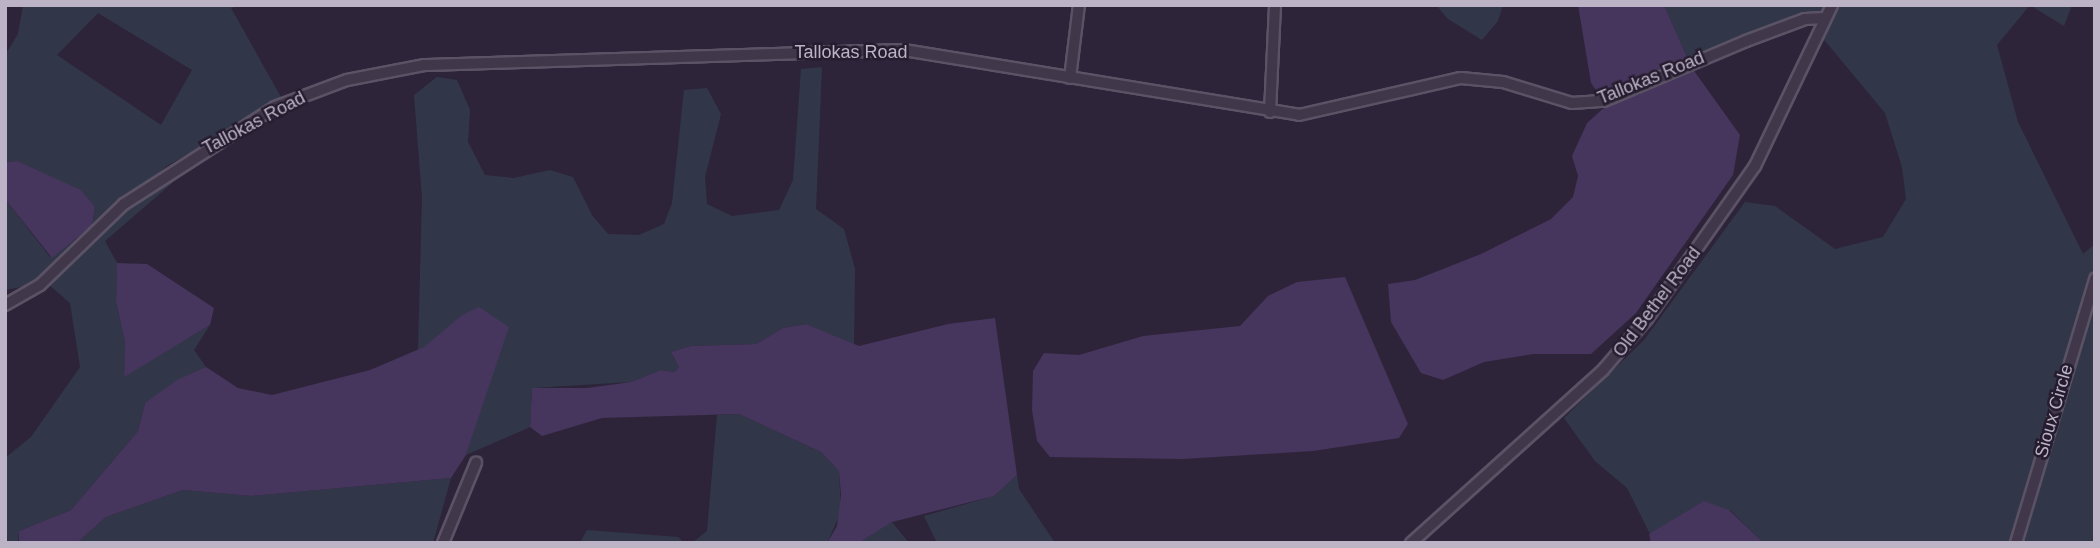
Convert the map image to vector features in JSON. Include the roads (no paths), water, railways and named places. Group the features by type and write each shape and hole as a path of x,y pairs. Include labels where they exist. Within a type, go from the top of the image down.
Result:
{"street":[{"path":"1070,78 1079,5"},
{"path":"1270,112 1275,5"},
{"name":"Old Bethel Road","path":"1411,543 1630,341 1755,166 1832,5"},
{"name":"Tallokas Road","path":"5,305 32,291 107,217 202,150 294,98 377,73 497,61 874,49 1070,78 1270,112 1328,112 1430,82 1472,78 1503,82 1572,103 1604,101 1746,41 1805,19 1825,18"},
{"name":"Sioux Circle","path":"2016,543 2095,279"},
{"path":"443,543 476,463"}]}
